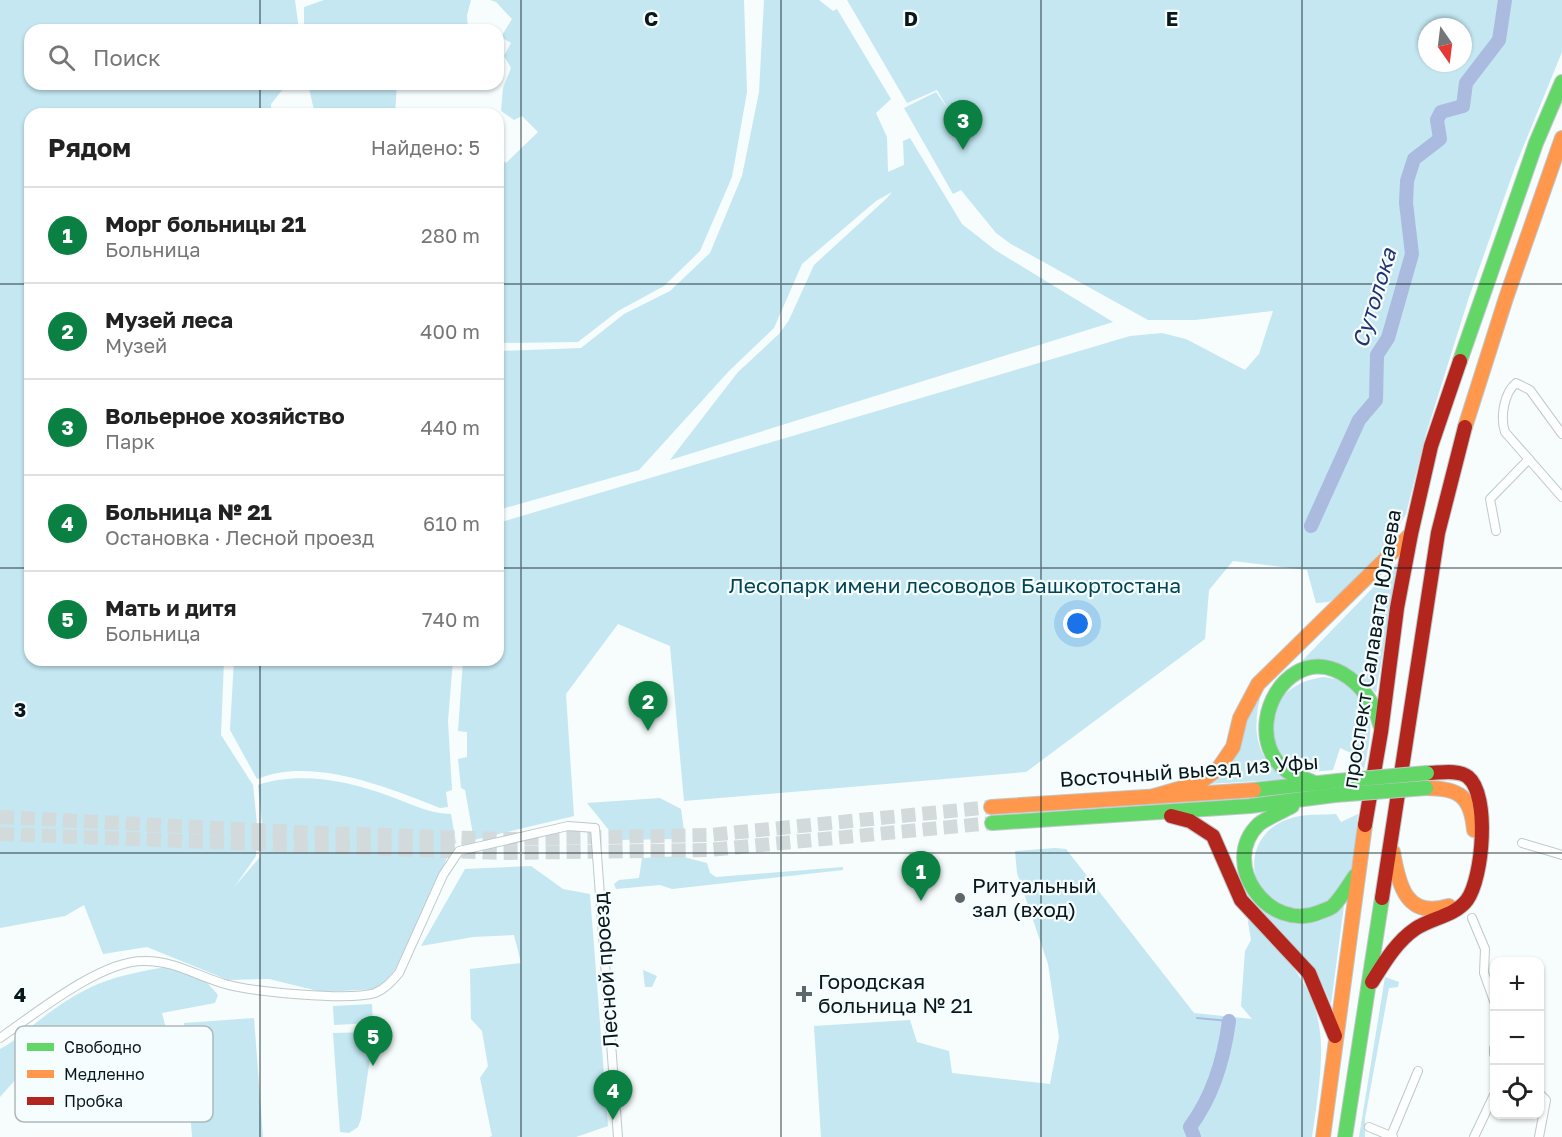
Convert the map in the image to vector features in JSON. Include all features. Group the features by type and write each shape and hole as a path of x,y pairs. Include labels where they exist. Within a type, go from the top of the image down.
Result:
{"main road":[{"name":"проспект Салавата Юлаева","path":"1323,1137 1397,608 1411,534 1431,446 1462,352 1536,143 1562,82"},
{"path":"1346,1137 1443,511 1459,447 1506,298 1562,138"},
{"path":"1154,796 1199,783 1218,769 1233,747 1240,718 1258,684 1411,534"},
{"path":"1314,782 1305,780 1281,765 1274,756 1265,733 1268,705 1274,693 1293,674 1305,669 1321,667 1338,670 1358,682 1371,698 1378,714 1381,732"},
{"name":"Восточный выезд из Уфы","path":"990,807 1248,791 1314,782 1427,773 1460,774 1468,777 1478,792 1481,826 1476,882 1469,898 1460,908 1415,929 1399,943 1368,989"},
{"name":"Восточный выезд из Уфы","path":"992,823 1250,806 1335,795 1445,787 1458,792 1466,800 1474,827 1469,882 1463,896 1444,908 1433,910 1413,905 1400,888 1391,837"},
{"path":"1319,797 1278,810 1264,819 1254,831 1246,848 1244,864 1252,890 1272,911 1292,917 1313,916 1334,906 1342,899 1360,866"},
{"path":"1155,812 1189,819 1208,829 1217,839 1233,886 1241,900 1309,973 1336,1038"}],"street":[{"path":"1562,434 1530,390 1516,383 1505,402 1502,423 1505,432 1562,497"},
{"path":"1496,531 1490,499 1529,459"},
{"name":"Лесной проезд","path":"18,1026 93,975 141,960 176,964 226,984 269,992 319,995 374,993 388,985 399,973 443,875 459,851 568,826 595,828 618,1137"},
{"path":"1522,843 1562,855"},
{"path":"1473,918 1485,949 1484,973 1490,990"},
{"name":"Лесной проезд","path":"0,1038 15,1028"},
{"path":"1369,1127 1392,1136 1418,1071"},
{"path":"1474,1137 1490,1103"},
{"path":"1539,1137 1542,1119"}],"green space":[{"path":"0,0 295,0 298,24 24,24 24,90 282,90 271,104 271,108 24,108 24,666 224,666 221,735 253,785 257,824 256,856 235,886 260,857 262,823 258,785 274,781 307,778 341,782 427,810 451,814 456,843 453,845 395,970 378,989 322,992 269,979 228,980 147,947 103,954 84,905 65,916 0,928"},
{"path":"324,0 471,0 467,15 468,24 304,24 304,7"},
{"path":"490,0 744,0 747,92 732,177 700,251 664,286 618,311 578,342 504,343 504,161 506,163 538,132 522,116 514,120 504,113 504,108 501,108 503,90 511,68 504,56 511,43 504,39 504,32 512,19 496,2"},
{"path":"764,0 819,0 833,11 837,9 891,99 876,113 887,137 888,172 904,165 903,141 910,138 962,224 995,250 1113,322 670,460 738,372 779,334 789,320 814,265 892,192 876,201 802,264 774,328 729,371 639,470 504,508 504,351 581,348 624,314 670,291 710,253 742,176 759,92"},
{"name":"Лесопарк имени лесоводов Башкортостана","path":"847,0 1562,0 1562,52 1515,167 1469,297 1426,434 1406,514 1383,550 1346,591 1329,602 1316,603 1307,570 1233,561 1209,590 1205,639 1026,772 684,801 670,646 618,624 566,694 574,816 474,840 465,790 461,788 458,759 467,757 467,732 458,731 463,666 504,666 504,521 1130,336 1162,333 1186,339 1245,370 1259,354 1273,311 1195,320 1148,320 1011,244 996,233 961,190 953,194 904,108 936,92 948,109 937,90 907,103"},
{"path":"309,90 397,90 395,108 314,108"},
{"path":"1398,562 1376,693 1359,676 1343,666 1325,661 1301,662"},
{"path":"234,666 453,666 448,721 452,790 446,792 448,807 440,808 397,791 349,777 325,773 301,771 278,773 257,779 230,730"},
{"path":"1324,677 1342,681 1356,688 1369,709 1370,738 1364,769 1353,754 1340,748 1333,770 1296,769 1281,756 1276,746 1274,714 1283,696 1302,683"},
{"path":"1262,691 1257,717 1259,742 1269,763 1291,779 1208,784 1232,762 1249,713"},
{"path":"660,798 681,809 684,831 676,839 617,840 587,803"},
{"path":"1336,814 1341,822 1358,814 1353,861 1344,886 1332,899 1316,908 1294,912 1276,906 1263,894 1256,877 1255,858 1261,840 1276,825 1300,816"},
{"path":"1066,849 1194,1013 1252,1019 1241,1006 1245,951 1251,940 1248,922 1250,916 1276,945 1309,993 1317,1016 1321,1039 1321,1066 1312,1137 821,1137 814,1026 910,1020 917,1042 949,1051 952,1073 1050,1084 1059,1037 1048,964 1017,873 1015,851"},
{"path":"680,856 707,863 710,873 716,877 843,867 843,870 672,889 660,885 616,889 614,884 619,880 639,878 642,858"},
{"path":"531,866 563,889 590,894 608,1126 576,1137 489,1137 492,1136 480,1078 488,1066 482,1031 471,1019 470,969 521,963 514,935 473,937 421,946 465,869"},
{"path":"1255,901 1277,918 1298,924 1320,919 1344,905 1331,1004 1316,970 1252,904"},
{"path":"165,967 203,978 218,995 215,1003 162,1013 165,1026 33,1026 64,1002 91,987 132,974"},
{"path":"643,970 657,976 652,987 645,987"},
{"path":"1385,977 1399,982 1398,987 1389,988 1365,1118 1365,1137 1359,1137"},
{"path":"372,1004 373,1023 334,1025 333,1006"},
{"path":"254,1018 263,1137 192,1137 191,1122 213,1122 213,1026 184,1026 184,1023"},
{"path":"374,1032 361,1119 358,1127 349,1133 340,1132 333,1033"},
{"path":"15,1039 15,1080 0,1097 0,1049"}],"waterway":[{"name":"Сутолока","path":"1311,526 1359,420 1376,400 1377,355 1388,338 1412,254 1406,203 1407,181 1414,159 1440,139 1437,120 1441,112 1463,106 1466,83 1499,40 1505,0"},
{"path":"1197,1018 1229,1021"},
{"name":"Сутолока","path":"1194,1137 1190,1127 1205,1103 1216,1077 1229,1021"}],"tunnel":[{"path":"0,817 295,832 502,839 710,835 991,807"},
{"path":"0,834 500,853 709,850 992,823"}],"traffic: fast":[{"path":"1460,361 1536,143 1562,82"},
{"path":"1312,782 1287,771 1276,761 1266,734 1270,706 1276,693 1285,682 1296,673 1310,667 1323,667 1337,671 1360,687 1376,712 1380,725"},
{"path":"1337,781 1427,773"},
{"path":"1254,790 1337,781"},
{"path":"1335,795 1426,788"},
{"path":"992,823 1250,806 1335,795"},
{"path":"1292,806 1259,824 1248,840 1244,857 1247,875 1255,891 1267,904 1283,913 1301,916 1332,907 1355,876"},
{"path":"1345,1137 1382,898"}],"traffic: slow":[{"path":"1465,427 1506,298 1562,138"},
{"path":"1154,796 1199,783 1218,769 1233,747 1240,718 1258,684 1411,534"},
{"path":"1426,788 1447,790 1461,796 1470,809 1474,830"},
{"path":"991,807 1254,790"},
{"path":"1323,1137 1365,825"},
{"path":"1393,852 1402,888 1414,904 1423,908 1435,909 1449,906"}],"traffic: jam":[{"path":"1365,825 1381,732 1397,608 1411,534 1431,446 1460,361"},
{"path":"1382,898 1438,533 1465,427"},
{"path":"1372,982 1391,953 1408,934 1421,925 1456,910 1467,900 1477,874 1482,818 1475,787 1468,777 1459,773 1427,773"},
{"path":"1171,816 1190,821 1213,836 1241,900 1309,973 1335,1036"}],"place":[{"name":"Вольерное хозяйство","path":"963,150"},
{"name":"Музей леса","path":"648,731"},
{"name":"Ритуальный зал (вход)","path":"960,898"},
{"name":"Морг больницы 21","path":"921,901"},
{"name":"Городская больница № 21","path":"804,994"},
{"name":"Мать и дитя","path":"373,1066"},
{"name":"Больница № 21","path":"613,1120"}]}
